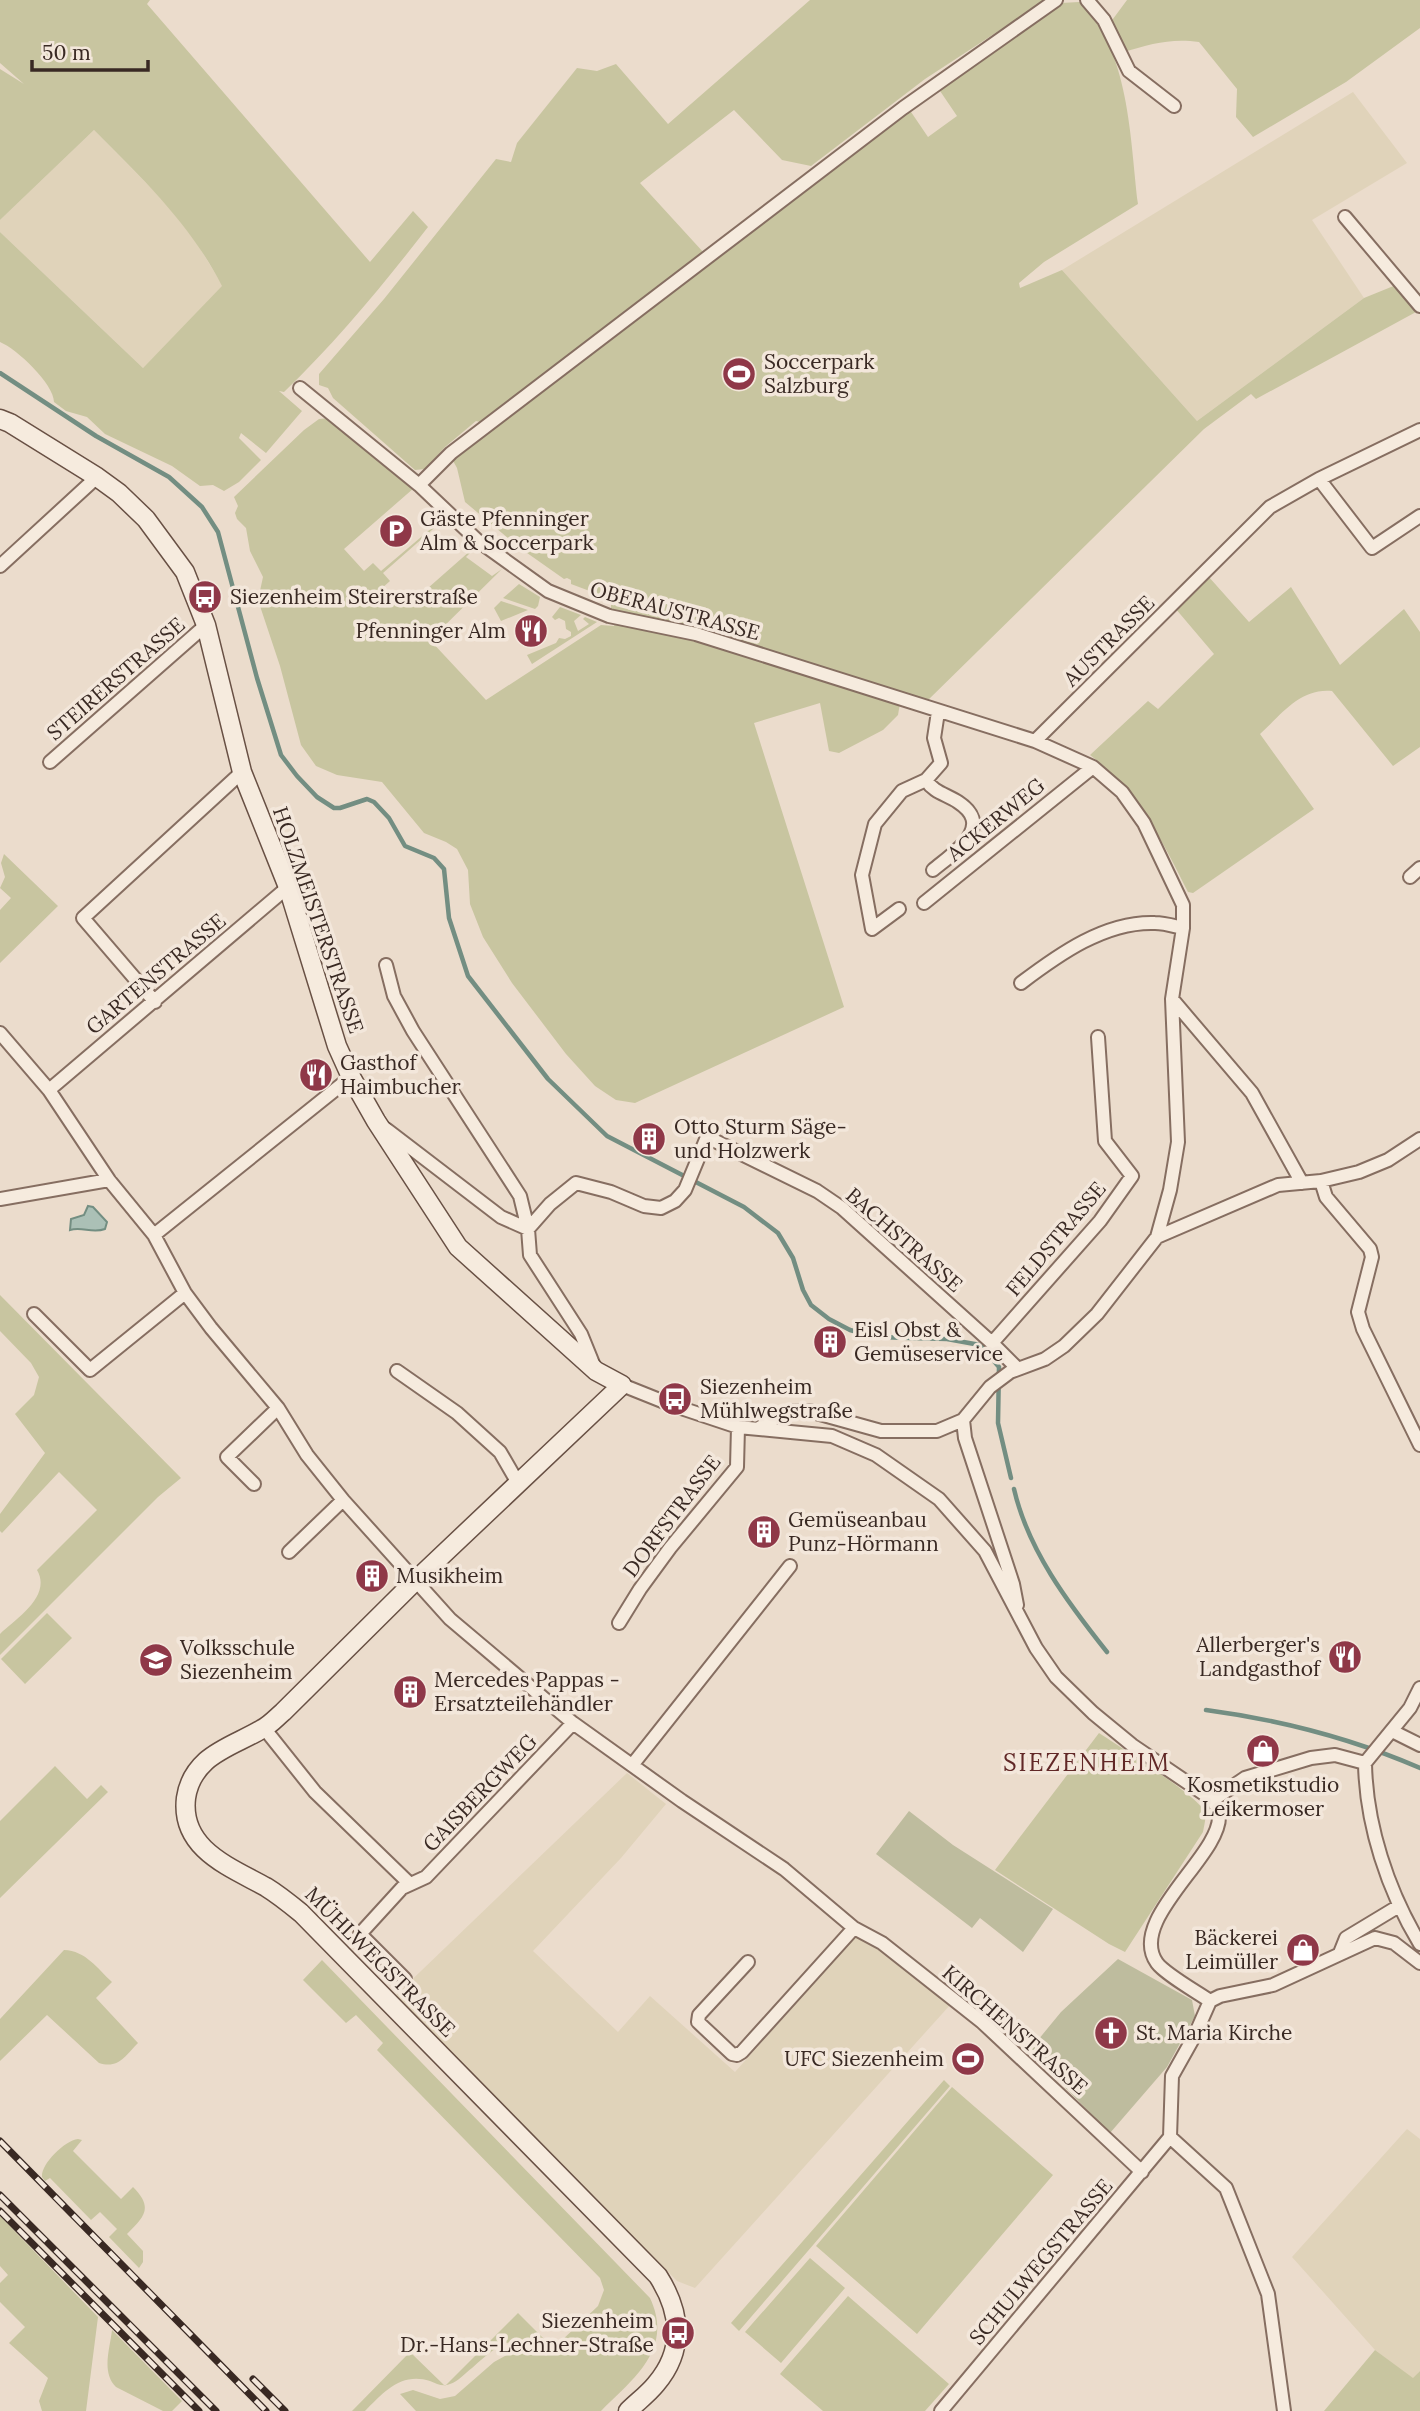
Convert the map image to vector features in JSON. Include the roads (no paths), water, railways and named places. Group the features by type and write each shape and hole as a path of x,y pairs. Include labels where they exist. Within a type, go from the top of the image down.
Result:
{"street":[{"path":"419,485 451,453 903,108 1056,0"},
{"path":"1087,0 1104,20 1129,71 1174,106"},
{"path":"1345,218 1420,306"},
{"name":"OBERAUSTRASSE","path":"300,388 419,485 477,540 548,591 586,608 632,622 696,634 1035,741"},
{"name":"HOLZMEISTERSTRASSE","path":"0,419 97,477 137,510 164,540 185,572 206,625 242,772 288,887 337,1046 351,1077 376,1121 458,1247 596,1371 622,1385"},
{"name":"AUSTRASSE","path":"1035,741 1270,507 1319,479 1420,430"},
{"path":"0,566 97,477"},
{"path":"1319,479 1372,548 1420,516"},
{"name":"STEIRERSTRASSE","path":"50,762 206,625"},
{"path":"899,909 872,929 862,875 875,824 902,791 926,780 940,763 934,738 939,712"},
{"path":"760,1428 786,1412 809,1411 881,1431 909,1433 937,1431 963,1420 990,1387 1013,1370 1045,1359 1064,1346 1097,1314 1157,1237 1170,1190 1178,1142 1172,999 1183,905 1144,823 1122,792 1093,767 1035,741"},
{"name":"ACKERWEG","path":"924,903 1093,767"},
{"path":"155,1002 83,918 242,772"},
{"path":"926,780 932,789 967,809 974,821 973,831 967,842 933,870"},
{"name":"GARTENSTRASSE","path":"49,1090 288,887"},
{"path":"1021,983 1055,958 1111,929 1154,922 1182,928"},
{"path":"386,965 394,996 413,1031 520,1196 528,1229 530,1255 581,1334 596,1371"},
{"path":"1172,999 1252,1093 1302,1183"},
{"path":"0,1033 49,1090 109,1180 154,1235 185,1293 278,1408 307,1455 415,1581"},
{"name":"FELDSTRASSE","path":"992,1343 1100,1221 1132,1176 1105,1141 1098,1037"},
{"path":"154,1235 351,1077"},
{"path":"376,1121 501,1217 528,1229"},
{"name":"BACHSTRASSE","path":"528,1229 550,1204 576,1184 611,1192 644,1206 661,1208 675,1201 685,1190 707,1137 817,1191 842,1208 992,1343 1013,1370"},
{"path":"1157,1237 1278,1185 1321,1181 1359,1172 1388,1160 1420,1139"},
{"path":"0,1199 109,1180"},
{"path":"1321,1181 1326,1196 1370,1249 1372,1258 1358,1312 1363,1329 1414,1415 1420,1445"},
{"path":"34,1314 90,1370 185,1293"},
{"path":"397,1371 457,1413 500,1452 518,1483"},
{"path":"622,1385 738,1427 832,1436 876,1455 939,1499 985,1551 1036,1648 1056,1676 1093,1713 1132,1745 1213,1800 1219,1814 1215,1833 1158,1916 1151,1941 1158,1965 1210,2001"},
{"name":"MÜHLWEGSTRASSE","path":"622,1385 415,1581 283,1712 264,1728 206,1761 194,1774 187,1790 185,1809 198,1844 210,1855 276,1894 301,1913 658,2276 673,2306 678,2333 671,2360 657,2383 628,2411"},
{"path":"254,1484 227,1457 278,1408"},
{"path":"963,1420 965,1438 1013,1584 1018,1616"},
{"name":"DORFSTRASSE","path":"619,1623 670,1548 737,1468 738,1427"},
{"path":"289,1552 343,1500"},
{"path":"633,1764 790,1566"},
{"name":"KIRCHENSTRASSE","path":"415,1581 450,1619 573,1723 682,1801 784,1869 854,1928 882,1943 982,2022 1142,2172"},
{"path":"1420,1688 1410,1708 1368,1760 1366,1794 1382,1859 1399,1906 1420,1944"},
{"name":"GAISBERGWEG","path":"405,1979 360,1934 402,1888 426,1877 573,1723"},
{"path":"264,1728 315,1792 410,1884"},
{"path":"1392,1731 1420,1745"},
{"path":"1213,1800 1245,1778 1311,1758 1335,1755 1368,1760"},
{"path":"1340,1953 1346,1938 1399,1906"},
{"path":"748,1962 699,2015 698,2022 732,2054 737,2055 854,1928"},
{"path":"1284,2411 1268,2294 1226,2188 1170,2137 1172,2076 1210,2001 1220,1996 1273,1985 1375,1938 1394,1943 1420,1963"},
{"name":"SCHULWEGSTRASSE","path":"941,2411 1170,2137"}],"waterway":[{"path":"0,373 96,436 169,477 202,507 218,532 257,678 281,755 317,797 334,808 367,799 374,802 389,818 405,846 434,858 444,869 449,918 468,976 548,1079 607,1136 744,1207 778,1233 793,1258 803,1290 811,1305 829,1319 850,1330 875,1337 947,1339 980,1345 999,1367 998,1423 1011,1478"},
{"path":"1014,1489 1020,1512 1039,1554 1064,1595 1107,1652"},
{"path":"1206,1710 1315,1732 1420,1768"}],"railway":[{"path":"0,2141 266,2411"},
{"path":"0,2195 216,2411"},
{"path":"0,2211 199,2411"},
{"path":"253,2379 285,2411"}],"place":[{"name":"Soccerpark Salzburg","path":"739,374"},
{"name":"Gäste Pfenninger Alm & Soccerpark","path":"396,531"},
{"name":"Siezenheim Steirerstraße","path":"205,597"},
{"name":"Pfenninger Alm","path":"531,631"},
{"name":"Gasthof Haimbucher","path":"316,1075"},
{"name":"Otto Sturm Säge- und Holzwerk","path":"649,1139"},
{"name":"Eisl Obst & Gemüseservice","path":"830,1342"},
{"name":"Siezenheim Mühlwegstraße","path":"675,1399"},
{"name":"Gemüseanbau Punz-Hörmann","path":"764,1532"},
{"name":"Musikheim","path":"372,1576"},
{"name":"Allerberger's Landgasthof","path":"1345,1657"},
{"name":"Volksschule Siezenheim","path":"156,1660"},
{"name":"Mercedes Pappas - Ersatzteilehändler","path":"410,1692"},
{"name":"Kosmetikstudio Leikermoser","path":"1263,1751"},
{"name":"Bäckerei Leimüller","path":"1303,1950"},
{"name":"St. Maria Kirche","path":"1111,2033"},
{"name":"UFC Siezenheim","path":"968,2059"},
{"name":"Siezenheim Dr.-Hans-Lechner-Straße","path":"678,2333"}],"district":[{"name":"SIEZENHEIM","path":"1087,1763"}]}
